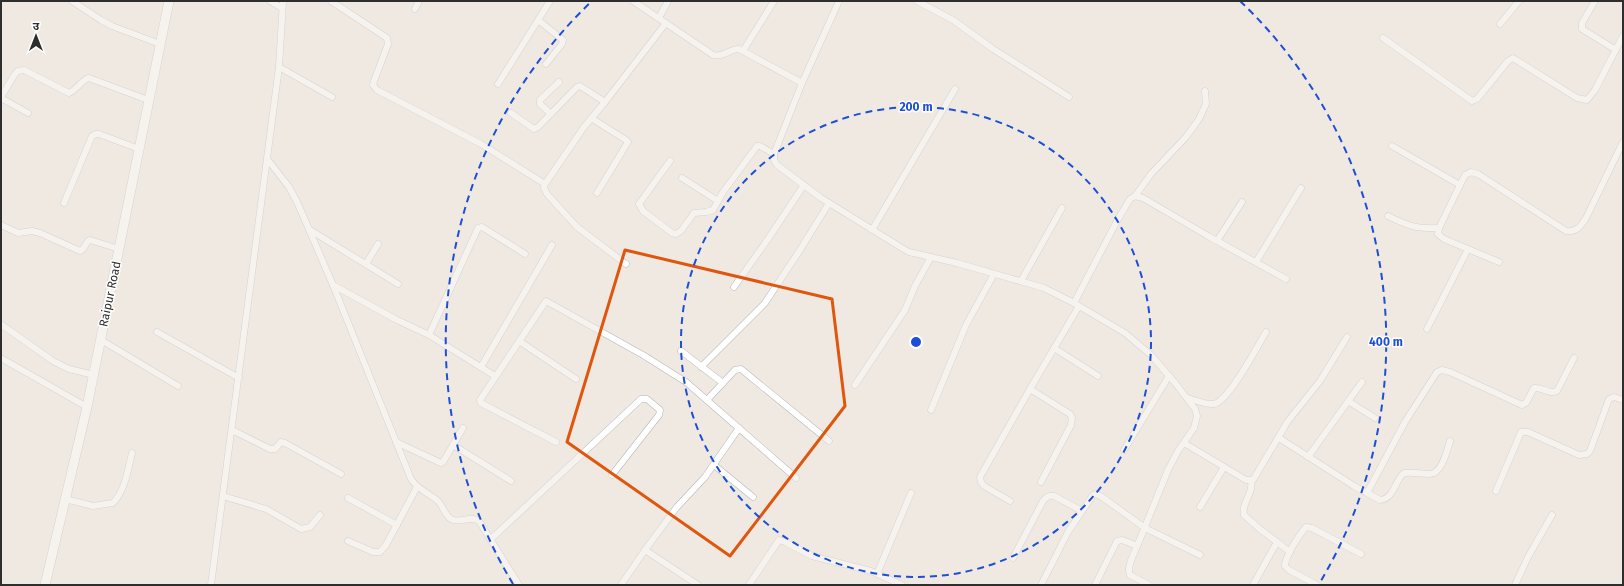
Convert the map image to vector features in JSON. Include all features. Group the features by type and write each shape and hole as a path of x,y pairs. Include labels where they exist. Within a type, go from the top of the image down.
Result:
{"main road":[{"name":"Raipur Road","path":"45,585 94,375 168,1"}],"street":[{"path":"72,1 101,20 160,44"},
{"path":"270,1 282,8"},
{"path":"211,585 268,160 279,67 283,1"},
{"path":"331,1 387,38 388,44 373,85 377,90 481,144 545,184"},
{"path":"415,9 419,1"},
{"path":"498,84 550,1"},
{"path":"633,1 713,55 721,56 736,49 743,51 802,83"},
{"path":"659,18 668,1"},
{"path":"743,51 774,1"},
{"path":"839,1 802,83 774,154 774,160 777,165 829,203 909,252 957,262 1044,288 1125,333 1151,355 1187,398 1195,409 1197,416 1194,428 1168,470 1129,567 1130,574 1149,585"},
{"path":"917,1 953,20 992,48 1069,97"},
{"path":"1500,24 1519,1"},
{"path":"1594,1 1582,23 1582,30 1616,50"},
{"path":"538,20 563,40 562,44 546,64"},
{"path":"626,264 577,226 545,191 545,184 573,141 666,23"},
{"path":"1383,38 1472,101 1477,99 1508,61 1513,58 1577,98 1587,100 1595,90 1623,36"},
{"path":"279,67 332,97"},
{"path":"28,113 1,98 15,74 18,71 24,70 69,93 73,92 85,79 89,78 148,100"},
{"path":"550,114 540,104 540,100 559,82"},
{"path":"511,113 534,129 538,127 579,86 605,102"},
{"path":"872,230 955,89"},
{"path":"1010,501 984,486 980,477 1054,348 1077,305 1117,221 1130,199 1135,196 1151,174 1186,137 1199,119 1206,104 1205,91"},
{"path":"591,118 628,142 597,193"},
{"path":"64,203 92,136 99,134 139,149"},
{"path":"1499,262 1441,238 1438,234 1439,228 1465,175 1475,172 1566,231 1573,231 1580,226 1586,218 1623,142"},
{"path":"670,161 640,201 640,206 643,211 672,233 676,234 681,231 693,214 697,212 710,211 714,207 757,146 760,146 774,154"},
{"path":"1392,146 1460,185"},
{"path":"268,160 289,187 310,230 411,479 417,487 437,501 452,520 473,518 479,521 519,585"},
{"path":"682,178 718,201"},
{"path":"734,287 804,185"},
{"path":"1256,262 1301,188"},
{"path":"1135,196 1143,198 1217,241 1286,278"},
{"path":"1217,241 1242,202"},
{"path":"701,367 765,302 829,203"},
{"path":"1021,281 1062,208"},
{"path":"1388,216 1418,228 1439,228"},
{"path":"1,224 18,232 32,231 40,233 80,250 83,250 90,240 119,249"},
{"path":"429,335 478,228 482,227 525,254"},
{"path":"310,230 398,284"},
{"path":"366,264 378,244"},
{"path":"481,367 552,245"},
{"path":"1427,330 1468,250"},
{"path":"855,385 905,310 915,286 932,257"},
{"path":"931,410 966,325 994,274"},
{"path":"333,284 397,320 429,335 495,376"},
{"path":"556,442 481,403 480,398 544,302 549,301 686,382 796,478"},
{"path":"2,325 53,361 69,369 94,375"},
{"path":"157,332 239,378"},
{"path":"1187,398 1212,404 1219,402 1238,380 1266,332"},
{"path":"1184,443 1246,480 1251,481 1255,479 1288,421 1320,381 1347,337"},
{"path":"101,340 178,386"},
{"path":"519,341 576,379"},
{"path":"1054,348 1098,376"},
{"path":"681,351 723,383"},
{"path":"1,358 87,407"},
{"path":"1367,493 1405,422 1437,372 1442,370 1450,372 1522,405 1526,403 1534,388 1541,388 1552,393 1557,391 1574,358"},
{"path":"707,400 735,370 744,370 829,441"},
{"path":"1124,450 1169,376"},
{"path":"1308,457 1362,382"},
{"path":"1030,389 1070,414 1072,418 1071,425 1041,482"},
{"path":"1496,491 1521,432 1528,432 1580,455 1587,454 1590,451 1609,399 1614,397 1623,400"},
{"path":"491,539 641,399 647,399 660,410 659,415 612,474"},
{"path":"1348,401 1375,418"},
{"path":"396,442 439,463 443,462 463,428"},
{"path":"621,585 677,507 699,485 739,428"},
{"path":"232,430 270,449 274,449 281,442 285,443 341,474"},
{"path":"1279,438 1367,493 1376,498 1384,499 1390,494 1404,473 1430,474 1436,472 1450,441"},
{"path":"454,445 511,481"},
{"path":"66,499 93,506 112,503 119,495 132,453"},
{"path":"714,464 753,497"},
{"path":"1200,507 1224,467"},
{"path":"1251,481 1252,489 1244,505 1244,515 1290,552"},
{"path":"348,541 373,552 380,552 397,525 417,487"},
{"path":"877,574 911,493"},
{"path":"1041,585 1068,532 1091,496 1096,494 1145,528 1200,555"},
{"path":"223,496 266,510 301,529 310,527 320,515"},
{"path":"1013,558 1042,501 1046,498 1054,496 1082,511"},
{"path":"348,498 397,525"},
{"path":"1515,585 1528,556 1552,515"},
{"path":"1317,585 1287,568 1286,560 1290,552 1304,529 1308,526 1361,554"},
{"path":"749,585 779,540 817,558 877,574 887,582 902,585"},
{"path":"1095,585 1116,541 1122,540 1133,545 1138,544"},
{"path":"1253,585 1277,542"},
{"path":"645,550 698,585"}],"highlighted area":[{"path":"625,250 832,299 845,406 730,556 567,442"}]}
